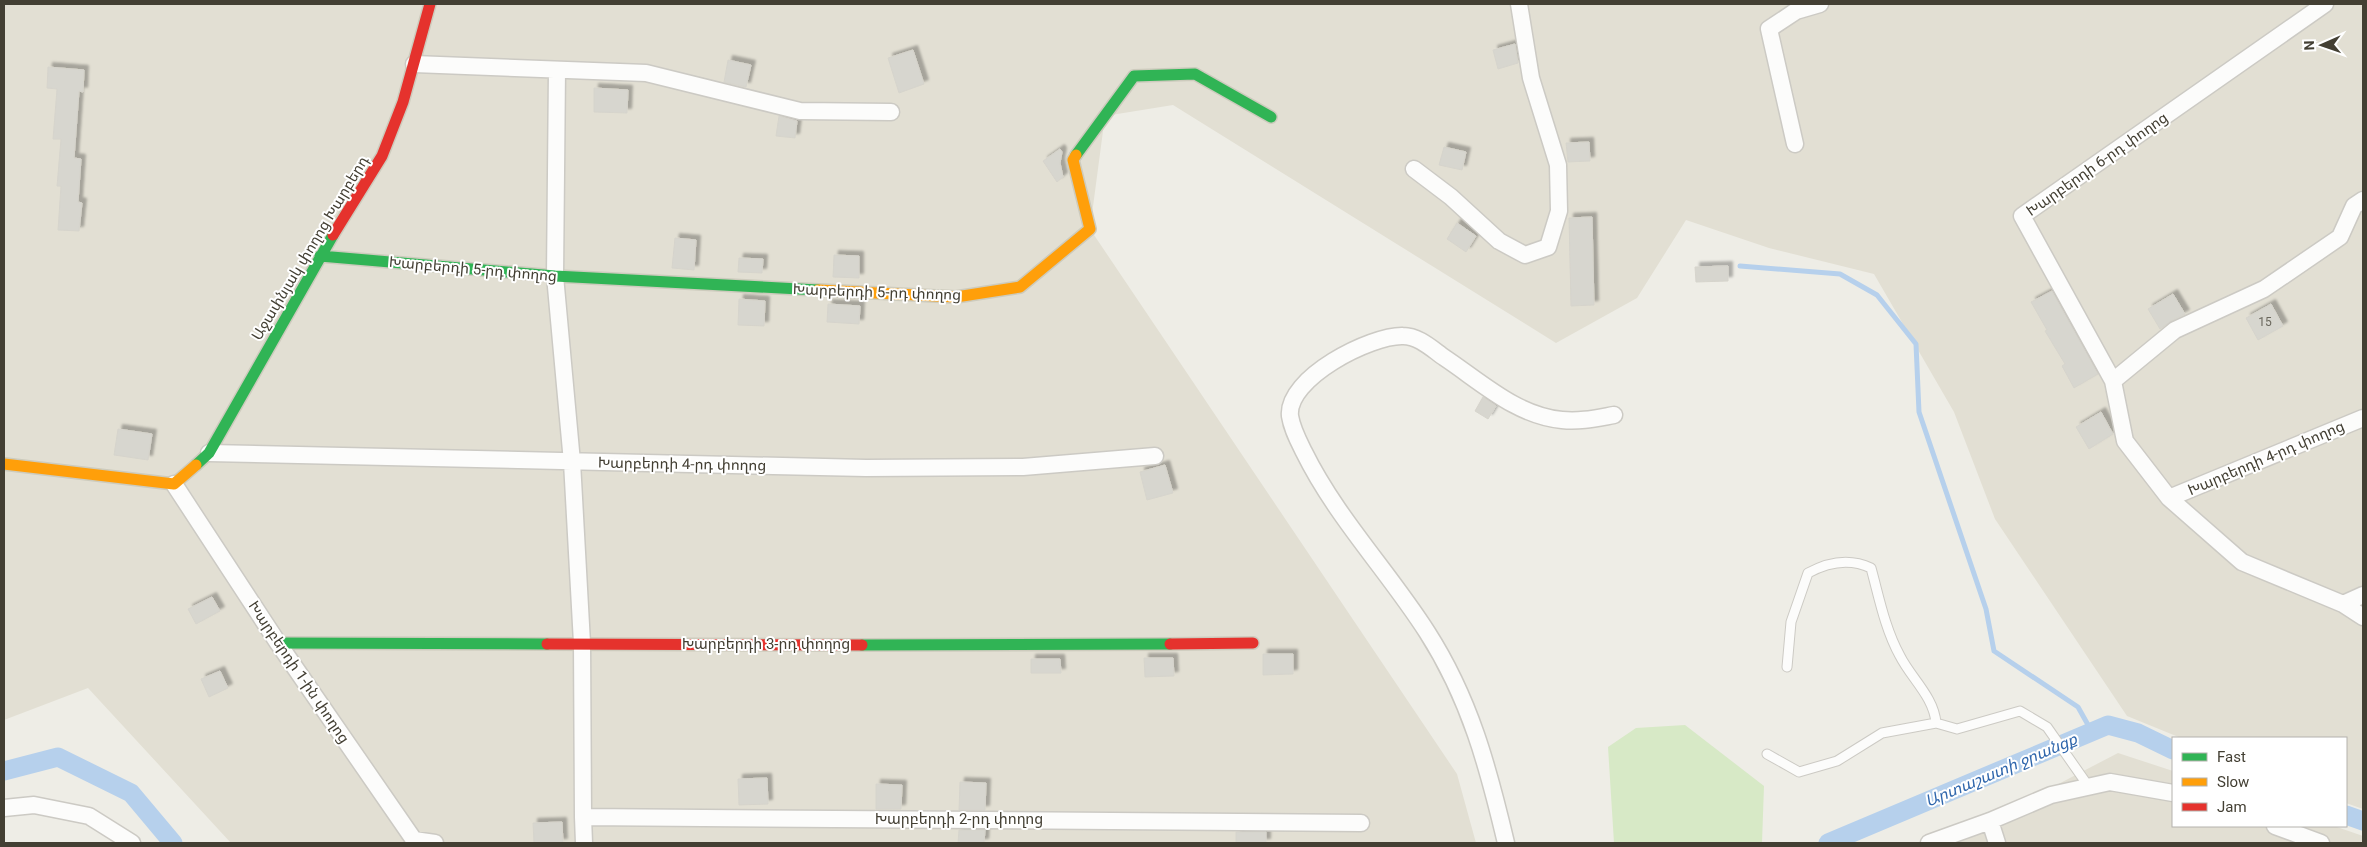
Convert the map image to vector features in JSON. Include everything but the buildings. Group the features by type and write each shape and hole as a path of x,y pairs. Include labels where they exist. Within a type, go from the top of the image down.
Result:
{"street":[{"name":"Աջափնյակ փողոց Խարբերդ","path":"174,484 209,453 320,256 382,156 403,102 430,4"},
{"path":"1414,169 1451,197 1499,241 1525,255 1548,248 1559,211 1558,165 1531,78 1519,4"},
{"path":"1795,144 1769,29 1796,11 1820,4"},
{"name":"Խարբերդի 6-րդ փողոց","path":"2113,381 2022,216 2326,4"},
{"path":"414,64 646,74 800,111 891,112"},
{"path":"557,70 555,276 572,462 582,644 584,843"},
{"name":"Խարբերդի 5-րդ փողոց","path":"320,256 555,276 956,297 1020,287 1090,229 1073,160 1134,76 1195,74 1271,118"},
{"path":"2363,200 2354,206 2340,236 2264,289 2175,330 2113,381 2126,441 2169,498 2242,562 2343,604 2363,618"},
{"path":"1506,843 1487,764 1471,719 1451,675 1427,633 1313,470 1293,429 1290,406 1292,399 1303,384 1324,366 1352,351 1392,337 1404,336 1423,342 1492,391 1526,412 1562,420 1586,420 1614,416"},
{"name":"Խարբերդի 4-րդ փողոց","path":"2169,498 2363,418"},
{"name":"Խարբերդի 4-րդ փողոց","path":"209,453 856,468 1003,467 1155,456"},
{"path":"4,464 174,484"},
{"name":"Խարբերդի 1-ին փողոց","path":"174,484 278,643 414,840 435,843"},
{"path":"2343,604 2363,595"},
{"name":"Խարբերդի 3-րդ փողոց","path":"278,643 1042,646 1253,643"},
{"path":"1929,843 1990,822 2051,795 2110,782 2172,793"},
{"path":"4,808 34,805 90,816 132,843"},
{"name":"Խարբերդի 2-րդ փողոց","path":"583,817 1361,823"},
{"path":"1990,822 1997,843"},
{"path":"2278,827 2320,843"}],"lane":[{"path":"1787,667 1791,622 1808,573 1825,564 1858,562 1871,568 1885,618 1900,656 1934,710 1936,723"},
{"path":"1767,754 1799,772 1837,761 1882,732 1936,723 1957,729 2020,712 2047,728 2054,735 2066,756 2089,787"}],"shaded area":[{"path":"4,4 2363,4 2363,809 2347,803 2347,737 2179,737 2127,716 1995,519 1954,412 1874,274 1769,248 1686,220 1637,298 1556,343 1173,105 1105,116 1090,229 1457,774 1476,843 231,843 88,688 4,720"},
{"path":"2118,753 2172,771 2172,827 2337,827 2363,836 2363,843 1945,843"}],"green space":[{"path":"1685,725 1764,786 1762,843 1614,843 1608,747 1636,728"}],"waterway":[{"path":"1740,266 1840,274 1877,295 1916,344 1919,412 1986,609 1994,651 2078,707 2092,732"},
{"name":"Արտաշատի ջրանցք","path":"1828,843 2108,725 2138,733 2172,750"},
{"name":"Արտաշատի ջրանցք","path":"4,771 58,757 131,793 173,843"},
{"name":"Արտաշատի ջրանցք","path":"2347,815 2363,821"}],"traffic: fast":[{"path":"1076,155 1134,76 1195,74 1271,117"},
{"path":"196,465 209,453 333,235"},
{"path":"320,256 555,276 818,290"},
{"path":"278,643 547,644"},
{"path":"862,645 1170,644"}],"traffic: slow":[{"path":"818,290 956,297 1020,287 1090,229 1073,160 1076,155"},
{"path":"4,464 174,484 196,465"}],"traffic: jam":[{"path":"333,235 382,156 403,102 430,4"},
{"path":"1170,644 1253,643"},
{"path":"547,644 862,645"}]}
